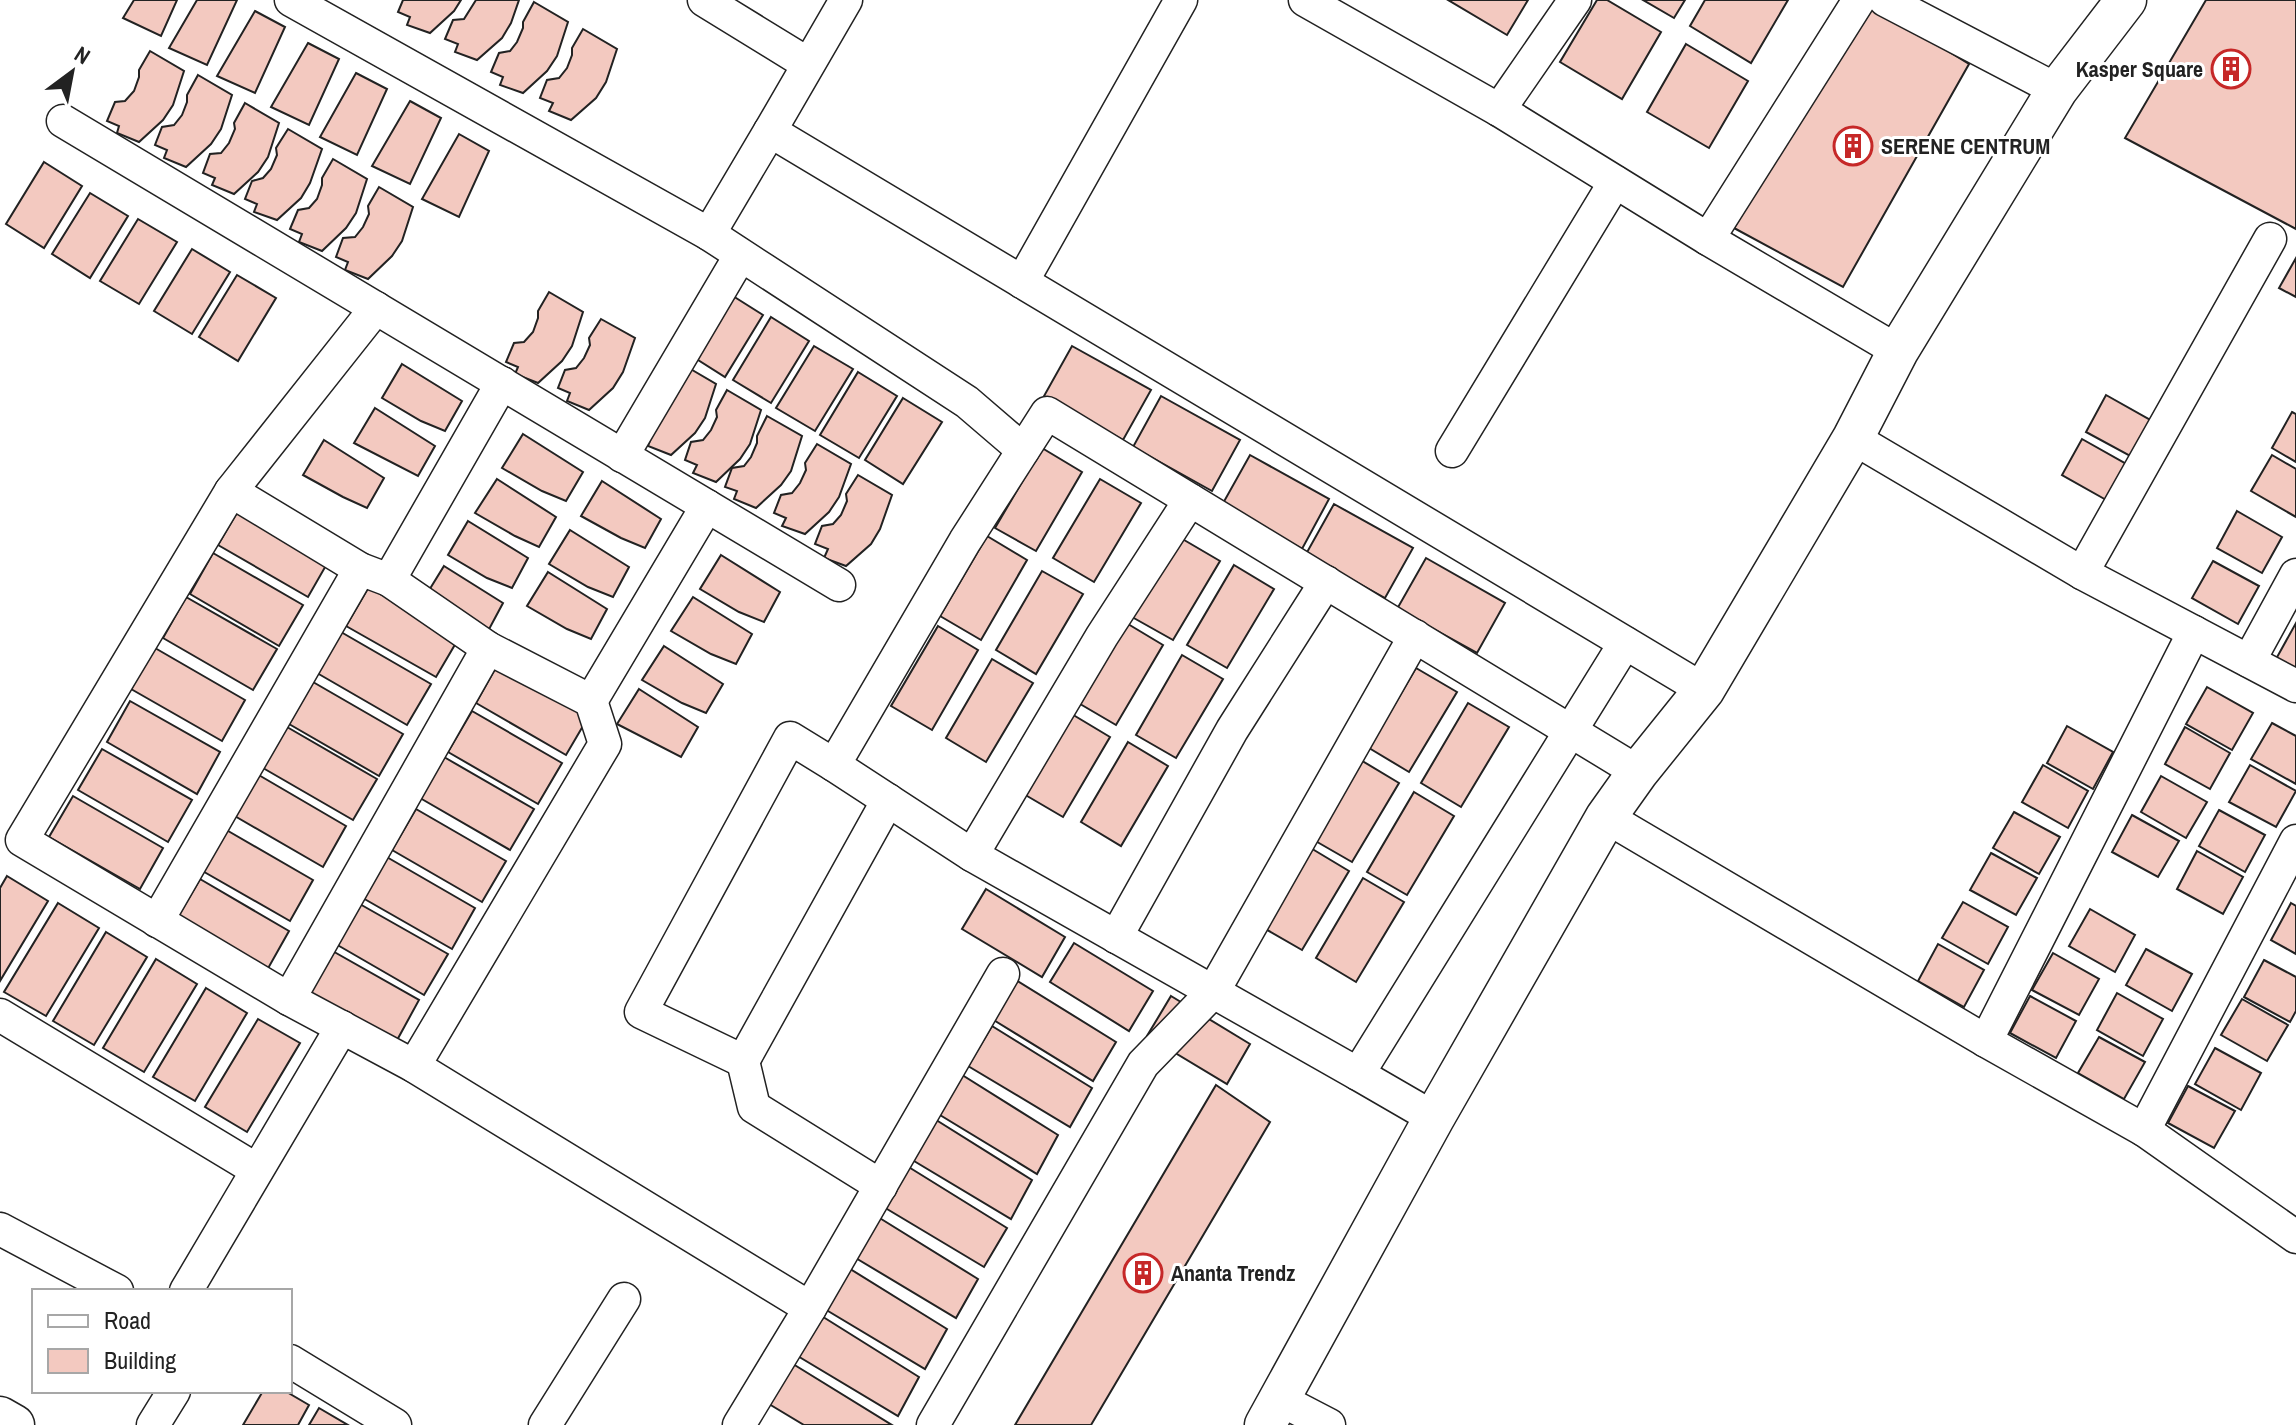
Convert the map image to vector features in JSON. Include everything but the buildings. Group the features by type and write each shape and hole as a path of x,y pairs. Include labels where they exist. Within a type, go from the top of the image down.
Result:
{"street":[{"path":"291,0 709,234 967,402 1023,450"},
{"path":"704,0 808,64"},
{"path":"709,234 846,0"},
{"path":"1022,282 1181,0"},
{"path":"1499,110 1575,0"},
{"path":"1708,239 1859,0"},
{"path":"1885,0 2057,90"},
{"path":"1329,1425 1272,1412 1434,1118 1606,817 1704,690 1853,438 1898,351 2057,90 2126,0"},
{"path":"1311,1 1499,110 1898,351"},
{"path":"63,121 839,585"},
{"path":"770,131 1704,690"},
{"path":"1452,451 1615,182"},
{"path":"2082,573 2270,239"},
{"path":"622,456 740,256"},
{"path":"376,308 231,491 22,840 289,999 414,1066 810,1308"},
{"path":"157,921 374,575 502,383"},
{"path":"834,765 965,541 1047,413 1638,772"},
{"path":"1853,438 2082,573 2296,686"},
{"path":"231,491 374,575 488,648 591,701 605,744 414,1066"},
{"path":"972,855 1102,636 1190,500"},
{"path":"591,701 707,506"},
{"path":"2249,661 2296,575"},
{"path":"1116,937 1232,730 1326,582"},
{"path":"1986,1041 2194,632"},
{"path":"933,1425 1143,1064 1213,992 1415,636"},
{"path":"1362,1076 1585,739 1631,647"},
{"path":"289,999 488,648"},
{"path":"743,1061 641,1012 790,738 972,855 1434,1118"},
{"path":"881,1186 754,1107 743,1061 888,800"},
{"path":"1606,817 1986,1041 2144,1130 2296,1237"},
{"path":"2144,1130 2296,841"},
{"path":"739,1425 1003,974"},
{"path":"0,1015 257,1170"},
{"path":"187,1289 342,1027"},
{"path":"0,1229 113,1289"},
{"path":"545,1425 624,1299"},
{"path":"292,1362 395,1425"},
{"path":"153,1425 173,1393"},
{"path":"0,1417 14,1425"}],"place":[{"name":"Kasper Square","path":"2231,69"},
{"name":"SERENE CENTRUM","path":"1853,146"},
{"name":"Ananta Trendz","path":"1143,1273"}]}
